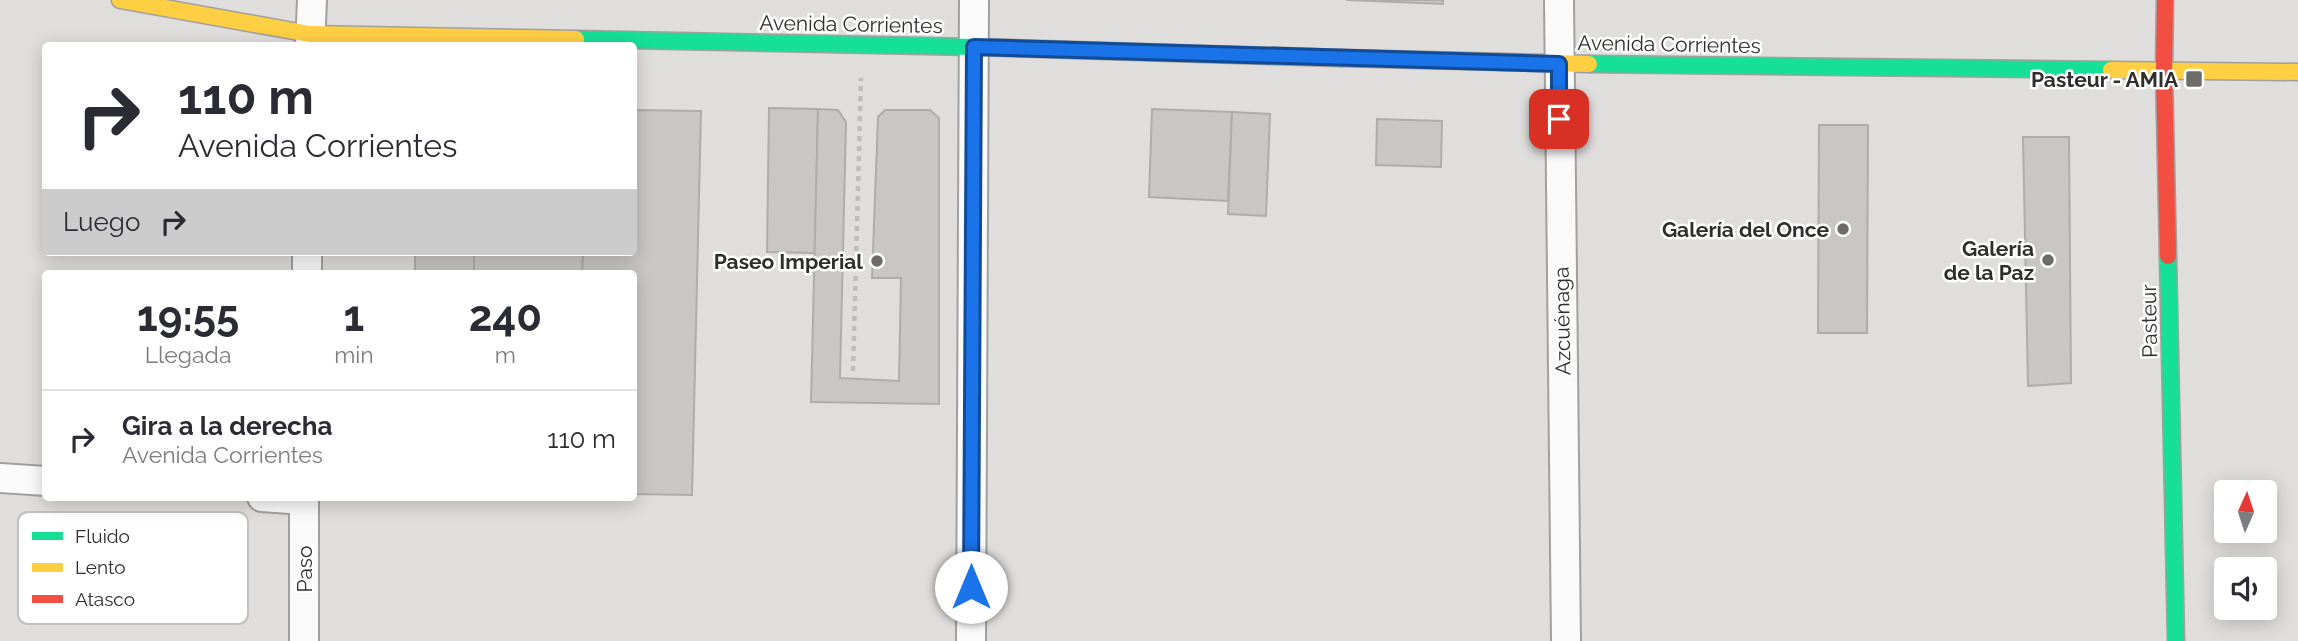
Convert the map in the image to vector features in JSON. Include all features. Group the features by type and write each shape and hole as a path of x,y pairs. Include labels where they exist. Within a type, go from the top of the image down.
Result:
{"main road":[{"name":"Avenida Corrientes","path":"120,0 310,40 531,42"},
{"name":"Pasteur","path":"2165,0 2164,71 2176,641"},
{"name":"Avenida Corrientes","path":"637,43 974,47 1559,64 2298,72"}],"street":[{"path":"310,40 312,0"},
{"path":"971,641 974,0"},
{"name":"Azcuénaga","path":"1559,0 1566,641"},
{"path":"0,478 42,481"},
{"name":"Paso","path":"304,501 304,641"}],"path":[{"path":"853,371 862,45"}],"building":[{"path":"1346,0 1443,0 1443,4"},
{"path":"769,108 818,109 815,253 767,252"},
{"name":"Paseo Imperial","path":"818,109 838,110 846,122 840,378 899,381 901,278 872,278 878,117 885,110 930,110 939,118 939,404 811,402"},
{"path":"1152,109 1232,112 1228,201 1149,197"},
{"path":"637,110 701,111 692,495 637,494 637,270 582,270 583,256 637,256"},
{"path":"1232,112 1270,114 1266,216 1228,214"},
{"path":"1377,119 1442,121 1441,167 1376,165"},
{"name":"Galería del Once","path":"1819,125 1868,125 1867,333 1818,333"},
{"name":"Galería de la Paz","path":"2023,137 2069,137 2071,383 2028,386"},
{"path":"415,256 474,256 474,270 415,270"},
{"path":"474,256 583,256 582,270 474,270"}],"traffic: fast":[{"path":"576,39 1341,58"},
{"path":"1589,64 2111,70"},
{"path":"2168,256 2176,641"}],"traffic: slow":[{"path":"120,0 310,34 576,39"},
{"path":"1341,58 1589,64"},
{"path":"2111,70 2298,72"}],"traffic: jam":[{"path":"2165,0 2168,256"}],"place":[{"name":"Pasteur - AMIA","path":"2194,79"},
{"name":"Galería del Once","path":"1843,229"},
{"name":"Galería de la Paz","path":"2048,260"},
{"name":"Paseo Imperial","path":"877,261"}],"route":[{"path":"971,587 974,47 1559,64 1559,119"}]}
